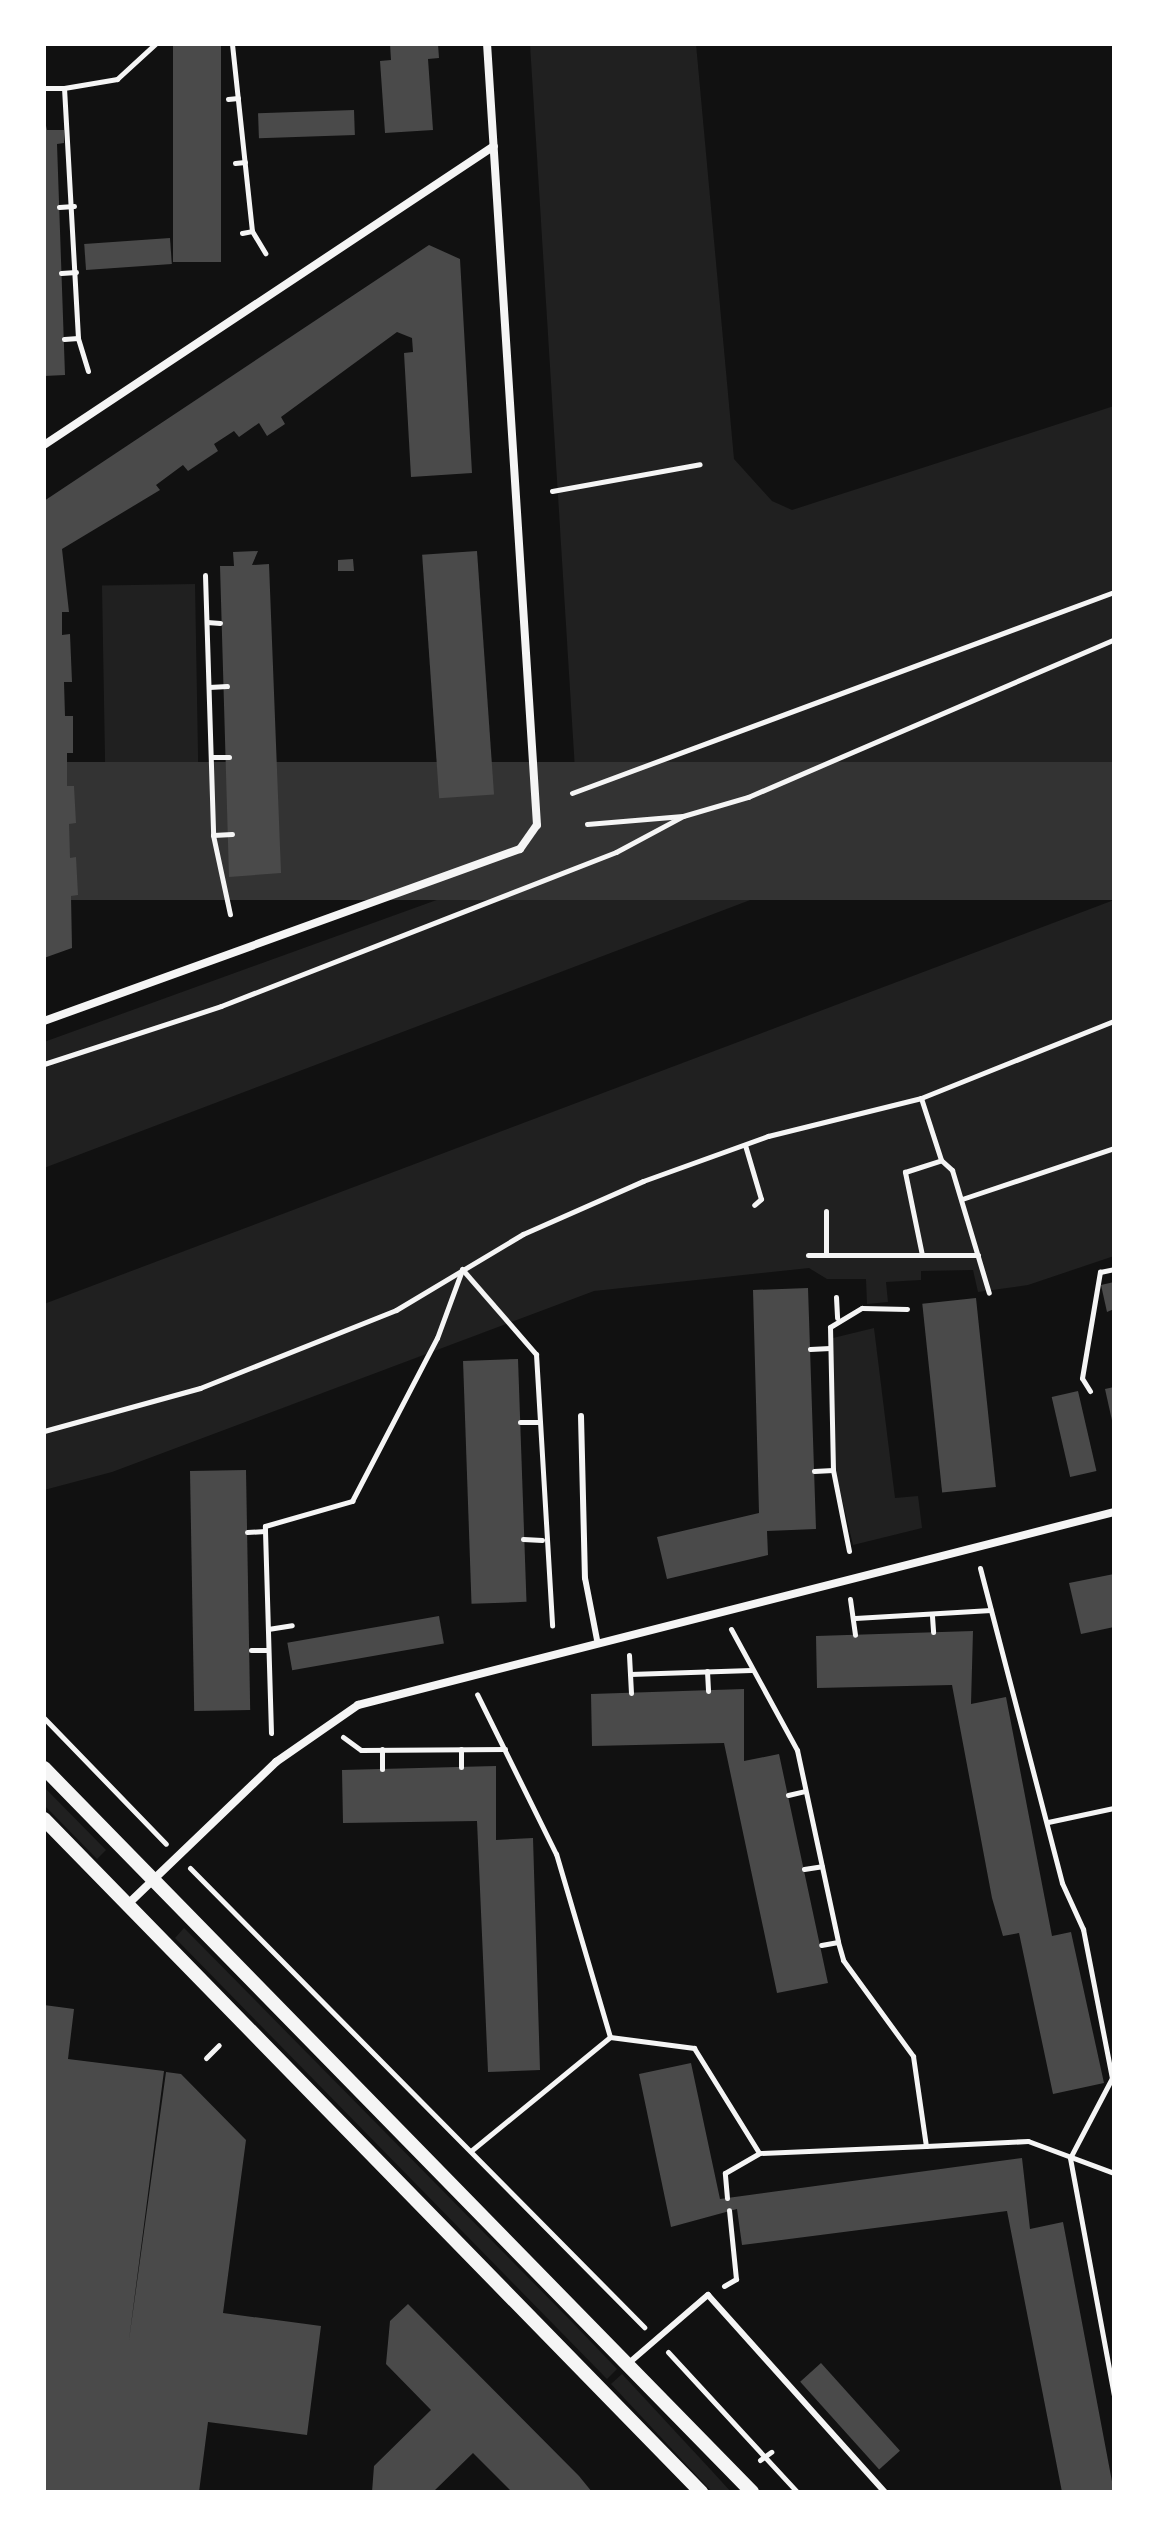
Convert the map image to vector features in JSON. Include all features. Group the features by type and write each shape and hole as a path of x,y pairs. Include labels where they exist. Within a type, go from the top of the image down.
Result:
{"street":[{"path":"44,1021 520,849 537,825 487,44"},
{"path":"44,445 494,146"},
{"path":"128,1904 324,1723 398,1691 1114,1512"},
{"path":"44,1768 630,2362 752,2492"},
{"path":"44,1819 701,2492"}],"lane":[{"path":"581,1416 585,1578 597,1640"},
{"path":"630,2362 708,2295 885,2492"}],"path":[{"path":"45,88 117,79 155,44"},
{"path":"232,44 252,231 265,253"},
{"path":"64,88 74,206 78,338 88,371"},
{"path":"228,99 238,98"},
{"path":"235,163 245,162"},
{"path":"59,207 74,206"},
{"path":"242,233 252,231"},
{"path":"61,273 76,272"},
{"path":"64,339 78,338"},
{"path":"552,491 700,464"},
{"path":"205,575 213,835 230,914"},
{"path":"572,793 1114,592"},
{"path":"207,622 220,623"},
{"path":"587,824 683,816 748,797 1114,639"},
{"path":"209,687 227,686"},
{"path":"211,757 229,757"},
{"path":"44,1064 250,995 616,852 683,816"},
{"path":"213,835 232,834"},
{"path":"44,1431 253,1369 396,1310 462,1269 630,1187 745,1145 921,1098 1114,1021"},
{"path":"921,1098 941,1160 962,1199 989,1293"},
{"path":"745,1145 761,1199 754,1205"},
{"path":"962,1199 1114,1148"},
{"path":"922,1255 905,1172 941,1160"},
{"path":"826,1211 826,1255"},
{"path":"808,1255 978,1255"},
{"path":"462,1269 536,1354 542,1540 552,1626"},
{"path":"247,1532 265,1531 352,1501 437,1338 462,1269"},
{"path":"1090,1391 1082,1378 1100,1272 1114,1269"},
{"path":"836,1297 837,1318 830,1348 833,1470 849,1551"},
{"path":"837,1318 862,1308 907,1309"},
{"path":"810,1349 830,1348"},
{"path":"520,1422 538,1422"},
{"path":"814,1471 833,1470"},
{"path":"265,1531 271,1733"},
{"path":"523,1539 542,1540"},
{"path":"980,1568 1048,1822 1083,1929 1112,2078 1070,2158 1114,2395"},
{"path":"850,1599 855,1635"},
{"path":"855,1618 932,1616 991,1610"},
{"path":"932,1616 933,1632"},
{"path":"268,1629 292,1625"},
{"path":"731,1629 797,1750 843,1960 913,2056 926,2146"},
{"path":"251,1650 268,1650"},
{"path":"629,1654 631,1693"},
{"path":"630,1674 751,1670"},
{"path":"707,1671 708,1691"},
{"path":"477,1693 556,1854 610,2037"},
{"path":"44,1718 140,1818"},
{"path":"343,1737 361,1750 505,1749"},
{"path":"382,1749 382,1769"},
{"path":"461,1749 461,1767"},
{"path":"788,1795 805,1791"},
{"path":"1048,1822 1114,1808"},
{"path":"804,1869 822,1866"},
{"path":"212,1890 655,2338 797,2492"},
{"path":"821,1945 838,1942"},
{"path":"472,2150 610,2037 694,2048 759,2153"},
{"path":"206,2058 219,2045"},
{"path":"727,2198 725,2173 759,2153 1028,2141 1114,2173"},
{"path":"708,2295 736,2279 729,2210"}],"shaded area":[{"path":"530,44 696,44 734,459 772,501 792,510 1114,406 1114,762 44,1168 44,1042 594,843 579,805 590,800 585,783 576,786"},
{"path":"195,584 200,872 107,874 102,586"},
{"path":"44,762 1114,762 1114,900 44,900"},
{"path":"1114,900 1114,1256 1028,1285 978,1292 973,1270 921,1271 921,1280 886,1282 888,1302 867,1304 866,1279 827,1279 809,1268 594,1291 112,1472 44,1490 44,1304"},
{"path":"874,1328 895,1498 918,1496 922,1528 853,1545 836,1474 833,1338"},
{"path":"44,1787 106,1850 97,1859 44,1805"},
{"path":"184,1928 617,2369 607,2379 175,1938"},
{"path":"622,2374 731,2492 712,2492 611,2384"}],"building":[{"path":"173,44 221,44 221,262 173,262"},
{"path":"390,44 438,44 439,58 428,59 433,130 385,133 380,61 391,60"},
{"path":"354,110 355,135 259,138 258,113"},
{"path":"44,117 47,130 64,130 64,143 57,144 65,375 44,376"},
{"path":"170,238 172,264 86,270 84,244"},
{"path":"429,245 460,259 472,473 411,477 404,353 413,352 412,338 397,332 281,417 285,424 267,436 259,423 239,437 234,431 214,444 218,451 188,471 183,465 156,485 160,490 62,549 69,612 62,612 62,635 70,634 72,682 64,682 65,716 73,716 73,753 67,753 67,786 74,786 76,823 69,824 70,858 76,857 78,895 71,896 72,948 44,958 44,501"},
{"path":"258,551 252,565 269,564 281,873 229,877 220,566 234,566 233,552"},
{"path":"477,551 494,794 439,798 422,555"},
{"path":"353,559 354,571 338,571 338,560"},
{"path":"1114,1282 1114,1309 1107,1312 1101,1285"},
{"path":"808,1288 816,1529 767,1531 768,1555 667,1579 657,1537 759,1513 753,1290"},
{"path":"976,1298 996,1487 942,1493 922,1304"},
{"path":"518,1359 526,1602 472,1604 463,1361"},
{"path":"1114,1387 1114,1425 1113,1425 1105,1389"},
{"path":"1078,1391 1096,1471 1070,1477 1052,1397"},
{"path":"246,1470 250,1710 194,1711 190,1471"},
{"path":"1114,1574 1114,1627 1081,1634 1069,1583"},
{"path":"439,1616 444,1644 292,1670 287,1643"},
{"path":"973,1631 971,1704 1006,1697 1052,1936 1071,1932 1104,2083 1053,2094 1019,1933 1003,1936 992,1898 952,1685 817,1688 816,1636"},
{"path":"744,1689 744,1761 779,1754 828,1983 777,1993 724,1743 592,1746 591,1694"},
{"path":"496,1766 496,1840 533,1838 540,2070 488,2072 477,1821 343,1823 342,1770"},
{"path":"44,2005 74,2009 68,2059 164,2071 129,2340 166,2072 181,2074 246,2140 223,2313 321,2326 307,2435 208,2422 199,2492 44,2492"},
{"path":"691,2063 720,2199 1022,2158 1030,2229 1063,2222 1114,2492 1062,2492 1007,2211 742,2245 737,2209 671,2227 639,2074"},
{"path":"408,2304 592,2492 512,2492 473,2453 433,2492 372,2492 374,2466 431,2410 386,2364 390,2321"},
{"path":"821,2363 900,2451 879,2469 800,2382"}]}
